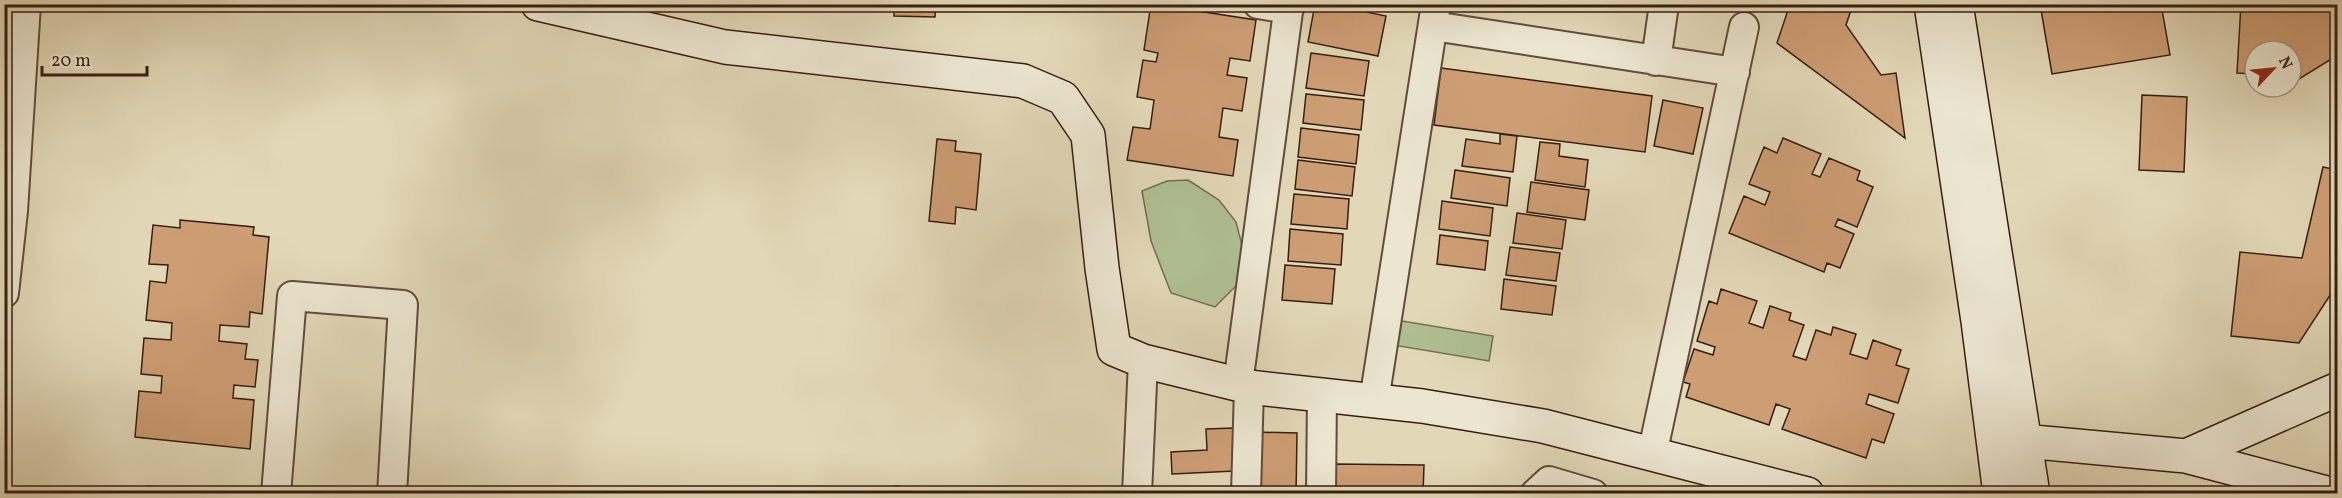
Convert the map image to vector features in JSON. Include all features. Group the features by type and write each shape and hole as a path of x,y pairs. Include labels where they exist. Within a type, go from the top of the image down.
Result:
{"street":[{"path":"4,293 13,212 26,4"},
{"path":"538,4 724,48 1023,81 1063,98 1088,135 1102,268 1114,349 1143,360 1244,386 1374,401 1543,426 1788,491"},
{"path":"1246,494 1244,386 1289,7 1258,4"},
{"path":"1656,61 1664,4"},
{"path":"1930,4 1978,321 2008,439 2033,494"},
{"path":"1956,4 2008,439 2000,494"},
{"path":"1374,401 1434,15 1656,61 1735,72"},
{"path":"1652,455 1744,27"},
{"path":"276,494 292,296 403,305 392,494"},
{"path":"1137,494 1143,360"},
{"path":"2186,456 2337,389"},
{"path":"1321,494 1322,395"},
{"path":"2008,439 2186,456 2330,494"},
{"path":"1535,494 1549,481 1593,494"}],"green space":[{"path":"1188,180 1219,200 1236,222 1244,253 1239,283 1215,307 1171,293 1151,241 1142,191 1167,181"},
{"path":"1396,320 1493,336 1489,361 1393,345"}],"building":[{"path":"894,4 936,4 935,17 894,16"},
{"path":"1151,4 1256,20 1250,61 1230,58 1227,75 1247,78 1242,111 1223,108 1219,137 1238,140 1233,176 1127,160 1133,127 1150,129 1154,100 1137,97 1143,60 1156,62 1158,53 1144,50"},
{"path":"1315,4 1354,4 1366,7 1366,12 1386,16 1378,56 1308,42"},
{"path":"1485,4 1528,4 1527,9"},
{"path":"1790,4 1853,4 1846,25 1881,75 1896,73 1905,138 1777,43"},
{"path":"2040,4 2161,4 2170,55 2052,74"},
{"path":"2241,4 2336,4 2333,58 2303,77 2303,39 2243,39 2243,73 2237,73"},
{"path":"1311,53 1369,61 1364,96 1306,88"},
{"path":"1441,68 1652,96 1645,152 1434,125"},
{"path":"1306,94 1364,100 1361,130 1303,123"},
{"path":"2142,95 2187,97 2184,172 2139,170"},
{"path":"1663,100 1703,108 1693,154 1654,146"},
{"path":"1301,128 1359,135 1356,164 1298,157"},
{"path":"1500,134 1517,136 1513,172 1462,166 1466,139 1500,144"},
{"path":"1783,138 1821,154 1812,174 1820,177 1829,158 1860,171 1857,180 1873,187 1857,227 1838,219 1835,226 1854,234 1840,268 1827,263 1824,272 1729,233 1744,196 1765,205 1770,192 1749,184 1764,147 1777,153"},
{"path":"937,139 956,141 955,151 981,154 976,210 956,207 955,224 929,221"},
{"path":"1540,142 1560,144 1559,156 1588,160 1585,187 1535,180"},
{"path":"1298,160 1355,167 1352,196 1295,189"},
{"path":"2323,167 2338,170 2338,283 2299,343 2231,336 2240,252 2302,258"},
{"path":"1455,170 1510,178 1507,206 1451,198"},
{"path":"1531,182 1589,190 1585,220 1527,212"},
{"path":"1294,194 1349,199 1347,229 1291,224"},
{"path":"1442,201 1493,208 1490,236 1439,229"},
{"path":"1517,213 1566,220 1562,249 1513,243"},
{"path":"180,220 254,227 253,235 269,237 262,314 250,312 249,327 220,325 219,341 247,344 245,359 258,360 255,387 234,385 233,398 254,400 250,449 135,437 139,391 161,393 162,376 141,374 144,338 171,340 172,323 146,320 150,281 166,283 168,265 149,264 153,225 180,228"},
{"path":"1290,229 1343,234 1341,265 1288,261"},
{"path":"1440,235 1488,241 1485,270 1437,264"},
{"path":"1510,247 1560,253 1556,281 1506,275"},
{"path":"1285,265 1335,269 1332,304 1282,300"},
{"path":"1504,279 1556,286 1552,315 1501,309"},
{"path":"1721,289 1757,301 1749,323 1763,328 1770,306 1791,313 1789,320 1804,325 1793,356 1806,360 1816,330 1831,335 1833,327 1856,334 1850,354 1867,359 1873,340 1901,350 1896,365 1909,369 1898,403 1869,394 1866,404 1894,414 1884,443 1872,439 1866,458 1782,429 1790,409 1776,404 1769,425 1686,397 1690,384 1683,382 1694,349 1713,355 1715,347 1697,341 1709,301 1717,304"},
{"path":"1233,428 1235,471 1172,474 1171,452 1207,450 1206,429"},
{"path":"1256,432 1297,433 1296,494 1255,494"},
{"path":"1336,464 1424,465 1423,494 1335,494"},
{"path":"148,486 219,494 148,494"},
{"path":"894,486 986,494 893,494"}]}
